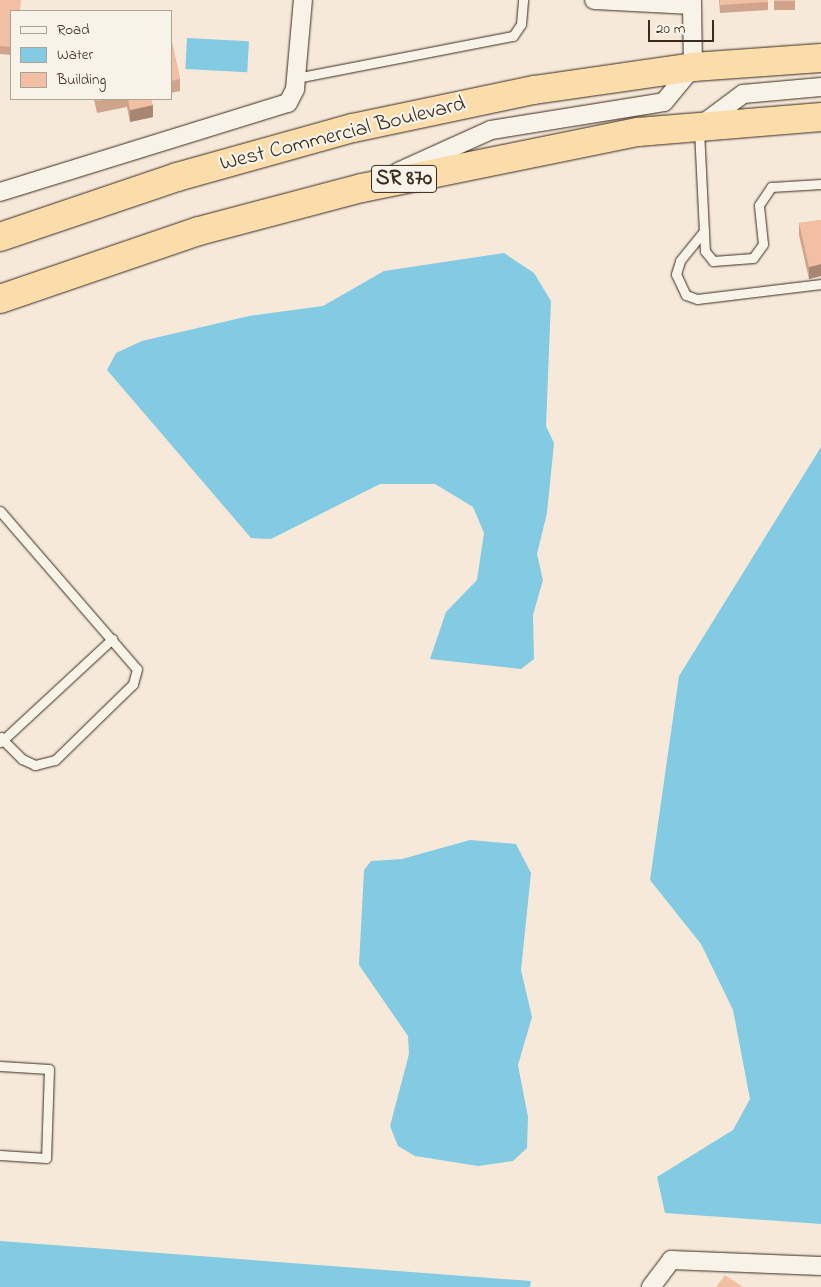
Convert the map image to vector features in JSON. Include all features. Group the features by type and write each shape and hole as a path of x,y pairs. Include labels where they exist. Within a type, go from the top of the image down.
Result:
{"highway":[{"name":"West Commercial Boulevard","path":"0,237 177,177 353,128 534,90 693,67 821,58"},
{"name":"West Commercial Boulevard","path":"0,299 199,231 362,188 620,135 821,116"}],"street":[{"path":"0,192 288,103 296,78 303,0"},
{"path":"594,0 692,2 693,67"},
{"name":"West Commercial Boulevard","path":"362,188 491,130 664,102 693,67"},
{"path":"698,127 743,94 821,86"},
{"path":"650,1287 671,1260 821,1266"}],"lane":[{"path":"296,78 513,36 521,24 522,0"},
{"path":"698,127 705,251 713,261 753,258 763,244 759,205 770,187 821,184"},
{"path":"704,231 680,261 676,274 686,295 697,299 821,284"},
{"path":"0,511 112,639 137,669 133,684 55,760 35,765 22,759 1,739 112,639"},
{"path":"0,1066 48,1069 46,1158 0,1155"}],"water":[{"path":"187,38 249,41 247,72 185,69"},
{"path":"504,253 534,273 551,301 546,426 554,443 547,513 537,554 543,580 533,615 534,659 521,669 430,659 446,612 477,580 484,533 473,507 435,484 380,484 271,539 251,538 107,370 116,353 142,341 249,316 323,306 384,271"},
{"path":"821,447 821,1224 665,1213 657,1177 733,1130 750,1099 733,1010 701,944 650,880 679,676"},
{"path":"470,840 516,844 531,873 521,970 532,1017 518,1065 528,1117 527,1148 513,1161 478,1166 415,1156 398,1146 390,1126 409,1054 408,1036 359,965 364,870 371,861 402,859"},
{"path":"0,1241 531,1281 530,1287 0,1287"}],"building":[{"path":"0,0 21,0 20,10 10,10 10,47 0,46"},
{"path":"720,0 768,0 768,2 720,5"},
{"path":"795,0 795,1 774,1"},
{"path":"172,43 180,79 172,81"},
{"path":"128,100 151,100 153,105 130,110"},
{"path":"821,220 821,264 809,267 799,223"},
{"path":"725,1275 743,1287 716,1287"}]}
